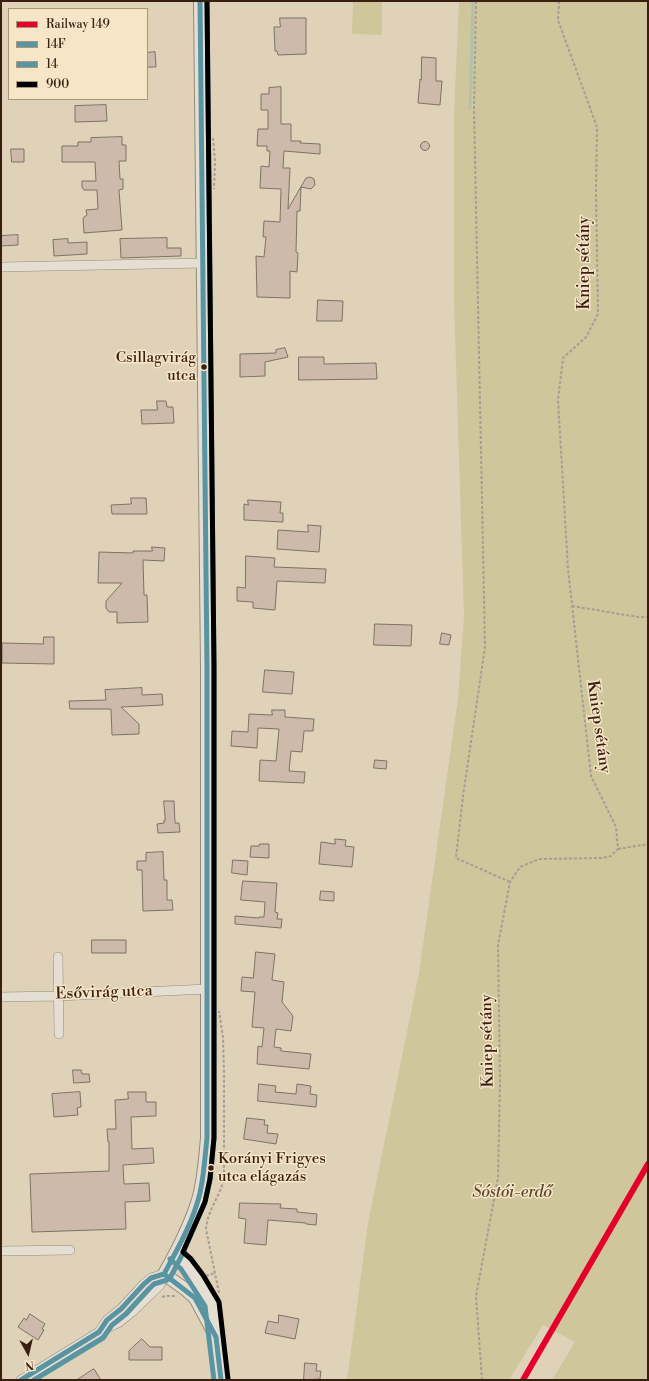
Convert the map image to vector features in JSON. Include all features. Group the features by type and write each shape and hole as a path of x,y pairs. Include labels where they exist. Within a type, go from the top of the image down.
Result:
{"street":[{"path":"21,1380 99,1332 108,1320 121,1309 144,1284 151,1278 164,1274 175,1254 198,1200 203,1178 207,1138 207,667 200,1"},
{"path":"1,267 203,262"},
{"path":"58,957 59,1034"},
{"name":"Esővirág utca","path":"1,996 58,996 207,989"},
{"path":"1,1251 70,1250"},
{"path":"175,1254 186,1264 198,1279 212,1304 221,1380"},
{"path":"164,1274 195,1298 216,1337"}],"path":[{"path":"476,1 474,117 485,647 463,796 456,858 510,882"},
{"name":"Kniep sétány","path":"482,1380 476,1296 498,1178 500,1082 498,945 510,882 520,867 539,859 604,858 611,856 618,849 616,827 591,776 568,569 558,400 563,358 586,337 598,314 596,191 597,127 558,20 559,1"},
{"path":"572,606 638,617 648,617"},
{"path":"618,849 648,844"}],"green space":[{"path":"353,1 382,1 382,35 352,34"},
{"name":"Sóstói-erdő","path":"459,1 648,1 648,1380 552,1380 575,1342 543,1325 509,1380 347,1380 368,1223 419,973 458,699 464,616 454,300 454,116"}],"building":[{"path":"280,18 306,18 306,54 278,55 277,51 275,51 274,27 280,27"},
{"path":"155,52 156,67 148,67 148,53"},
{"path":"422,57 436,58 436,81 442,81 440,105 418,103"},
{"path":"281,87 281,124 291,124 291,141 320,144 320,154 284,151 283,168 290,168 288,209 306,178 310,177 314,179 315,185 311,189 301,187 300,211 297,211 297,272 290,271 290,298 257,297 256,256 264,257 266,237 263,237 264,221 280,222 281,189 260,188 261,166 269,167 270,151 267,151 267,146 257,146 258,129 268,129 268,110 261,110 261,94 269,94 269,88"},
{"path":"106,105 107,121 75,122 75,106"},
{"path":"122,137 122,145 126,145 126,161 119,161 120,179 123,179 123,189 119,190 122,230 84,233 83,218 87,215 86,210 98,209 97,190 84,190 82,187 82,181 96,181 95,162 62,162 62,146 78,146 78,142 91,142 91,138"},
{"path":"425,141 430,146 425,151 420,146"},
{"path":"11,149 24,149 24,162 12,162"},
{"path":"18,235 18,245 1,246 1,236"},
{"path":"167,238 167,248 181,248 181,256 121,258 120,239"},
{"path":"68,239 68,243 87,242 87,254 54,256 53,240"},
{"path":"318,300 343,301 342,321 317,321"},
{"path":"285,348 288,357 265,362 265,376 240,377 240,354 276,353 276,350"},
{"path":"299,357 324,357 324,364 376,363 377,379 299,380"},
{"path":"157,401 166,401 167,407 173,407 174,423 142,424 141,410 157,410"},
{"path":"131,498 146,498 147,514 112,514 111,505 131,504"},
{"path":"248,500 281,502 280,513 283,513 283,522 244,520 244,504 248,505"},
{"path":"308,525 321,526 319,552 277,549 278,530 308,532"},
{"path":"152,547 165,548 164,561 143,560 144,595 147,595 148,622 117,623 117,612 109,612 106,608 106,601 122,583 98,583 99,552 133,553 133,551 152,551"},
{"path":"246,556 275,558 274,567 326,569 325,583 277,581 275,610 253,608 253,602 237,601 237,587 245,588"},
{"path":"375,624 412,625 411,646 374,645"},
{"path":"442,633 451,635 449,645 440,644"},
{"path":"44,637 54,637 54,664 2,663 2,643 43,644"},
{"path":"265,670 294,672 292,694 263,692"},
{"path":"142,688 142,695 162,694 163,705 121,707 139,724 139,734 112,735 111,709 70,709 69,701 106,700 105,690"},
{"path":"272,710 285,710 285,717 314,719 313,731 304,731 302,752 291,751 289,771 305,772 304,783 259,781 260,760 276,761 279,729 258,728 257,748 231,746 232,731 248,732 249,714 272,715"},
{"path":"375,760 387,761 386,769 374,768"},
{"path":"164,801 174,801 175,823 179,823 180,832 158,833 157,824 164,823 165,820"},
{"path":"335,839 346,840 345,846 354,847 352,867 319,864 321,842 335,844"},
{"path":"260,844 269,844 269,858 250,857 251,846 259,846"},
{"path":"163,852 164,880 167,880 167,900 172,900 173,910 143,911 142,870 137,870 137,861 146,861 146,853"},
{"path":"233,860 248,861 247,875 232,873"},
{"path":"243,881 277,883 275,912 278,913 277,919 282,919 281,928 235,924 235,916 264,917 265,902 241,900"},
{"path":"321,891 334,892 334,901 320,900"},
{"path":"92,940 126,940 126,953 92,953"},
{"path":"256,952 275,954 272,980 284,982 282,1002 293,1016 291,1031 276,1029 274,1047 281,1048 281,1051 311,1054 309,1069 257,1064 258,1046 262,1047 264,1028 252,1027 255,992 241,991 242,977 253,978"},
{"path":"73,1070 81,1070 82,1074 89,1074 90,1082 74,1083"},
{"path":"259,1084 276,1086 275,1092 296,1094 297,1084 311,1086 310,1094 317,1095 316,1107 258,1101"},
{"path":"80,1092 81,1107 77,1108 78,1115 54,1117 52,1094"},
{"path":"128,1092 146,1092 146,1102 156,1102 156,1116 131,1117 132,1149 153,1148 154,1163 123,1165 124,1184 149,1183 150,1201 125,1202 126,1229 32,1232 30,1174 109,1171 109,1142 107,1129 116,1129 115,1100 128,1099"},
{"path":"247,1118 265,1120 264,1125 268,1125 267,1133 278,1134 276,1144 244,1139"},
{"path":"240,1203 281,1204 280,1208 297,1209 297,1212 317,1214 316,1225 268,1220 266,1245 244,1243 246,1219 239,1218"},
{"path":"30,1314 45,1324 42,1329 44,1330 38,1340 18,1327 24,1318 26,1320"},
{"path":"279,1315 299,1319 295,1339 265,1333 268,1321 278,1323"},
{"path":"142,1339 150,1347 162,1347 162,1360 129,1360 129,1351"},
{"path":"305,1363 317,1364 316,1371 321,1371 320,1379 304,1380"},
{"path":"94,1369 101,1380 77,1380"}],"waterway":[{"path":"470,108 473,1"}],"rail line":[{"name":"149","path":"523,1380 648,1164"}],"transit line":[{"name":"14F","path":"164,1274 185,1235 197,1204 200,1193 207,1138 207,667 200,1"},
{"name":"14","path":"34,1380 103,1338 112,1325 126,1314 154,1284 170,1278 181,1257 205,1202 210,1179 214,1138 214,667 207,1"},
{"name":"900","path":"207,1 214,667 214,1138 210,1179 205,1202 183,1252 191,1259 203,1275 219,1302 228,1379"},
{"name":"14","path":"170,1259 181,1269 205,1306 214,1380"},
{"name":"14F","path":"164,1274 195,1298 216,1337 221,1380"},
{"name":"14F","path":"21,1380 99,1332 107,1320 121,1309 144,1284 151,1278 164,1274"}],"place":[{"name":"Csillagvirág utca","path":"204,367"},
{"name":"Korányi Frigyes utca elágazás","path":"211,1168"}]}
